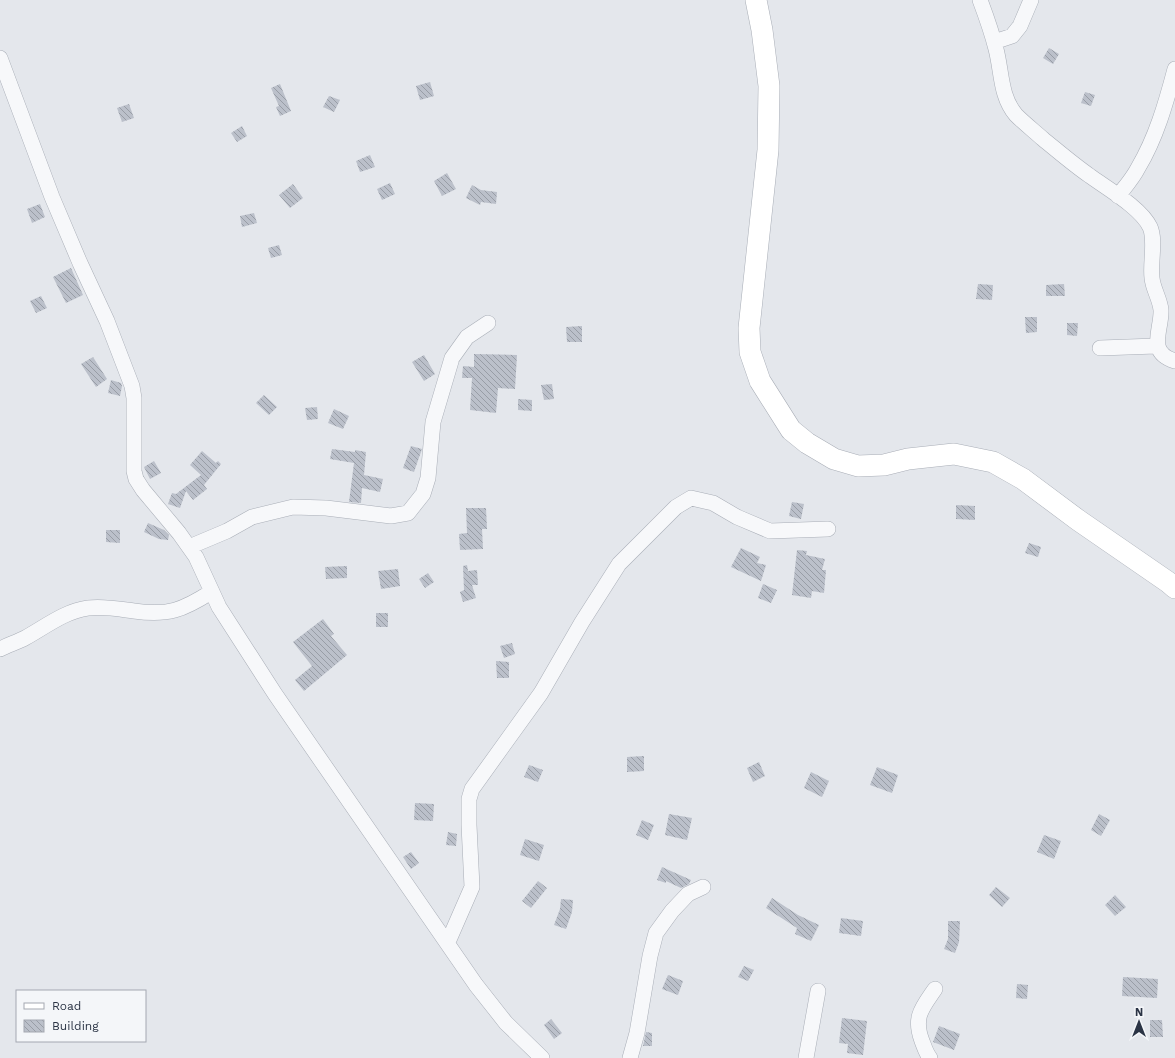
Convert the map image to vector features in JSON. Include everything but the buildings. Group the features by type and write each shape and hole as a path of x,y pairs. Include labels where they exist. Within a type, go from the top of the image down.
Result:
{"main road":[{"path":"756,0 762,30 769,86 768,150 749,328 750,352 760,381 790,430 807,443 834,459 858,466 884,465 908,459 954,454 993,462 1023,479 1078,520 1175,588"}],"street":[{"path":"980,0 994,42 1005,95 1007,101 1016,114 1077,167 1140,213 1150,228 1152,235 1152,279 1161,312 1156,338 1157,344 1164,355 1175,361"},
{"path":"994,42 1012,36 1020,26 1031,0"},
{"path":"0,58 52,197 107,321 132,386 134,398 134,470 136,479 196,557 219,607 275,694 448,942 476,985 506,1023 542,1058"},
{"path":"1118,196 1138,169 1150,146 1166,102 1175,69"},
{"path":"189,547 227,531 252,518 293,507 326,508 391,516 408,513 423,494 428,478 433,422 452,358 467,337 488,323"},
{"path":"1100,348 1156,346 1157,344"},
{"path":"448,942 472,887 469,799 472,789 541,694 582,622 619,564 676,507 691,498 713,504 737,518 770,531 828,529"},
{"path":"0,649 23,639 68,614 88,608 111,607 136,611 166,612 183,608 211,592"},
{"path":"630,1058 637,1033 650,956 656,934 672,911 688,894 703,887"},
{"path":"930,1058 918,1027 918,1017 922,1007 935,988"},
{"path":"806,1058 818,990"}]}
